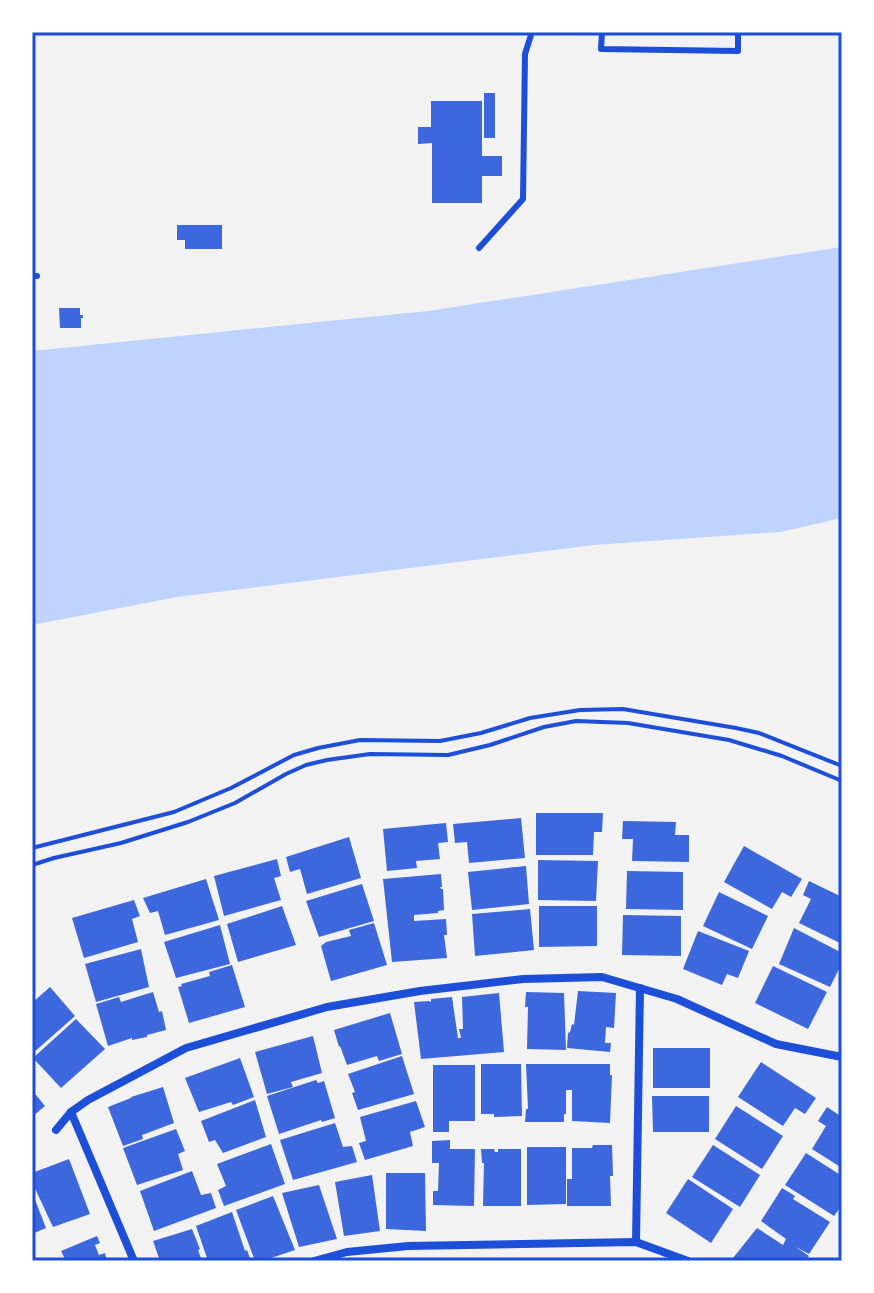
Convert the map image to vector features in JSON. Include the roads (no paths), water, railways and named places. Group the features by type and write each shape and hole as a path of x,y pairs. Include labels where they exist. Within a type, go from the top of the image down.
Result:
{"street":[{"path":"56,1130 71,1112 88,1100 186,1048 327,1007 420,991 523,979 602,977 677,999 776,1044 842,1057"},
{"path":"636,1242 640,988"},
{"path":"71,1112 134,1261"},
{"path":"314,1261 347,1252 408,1246 636,1242 688,1261"}],"lane":[{"path":"479,248 523,199 525,54 532,32"},
{"path":"602,32 601,49 738,51 738,32"}],"water":[{"path":"842,247 842,518 780,532 594,545 177,597 32,625 32,351 428,311"}]}
